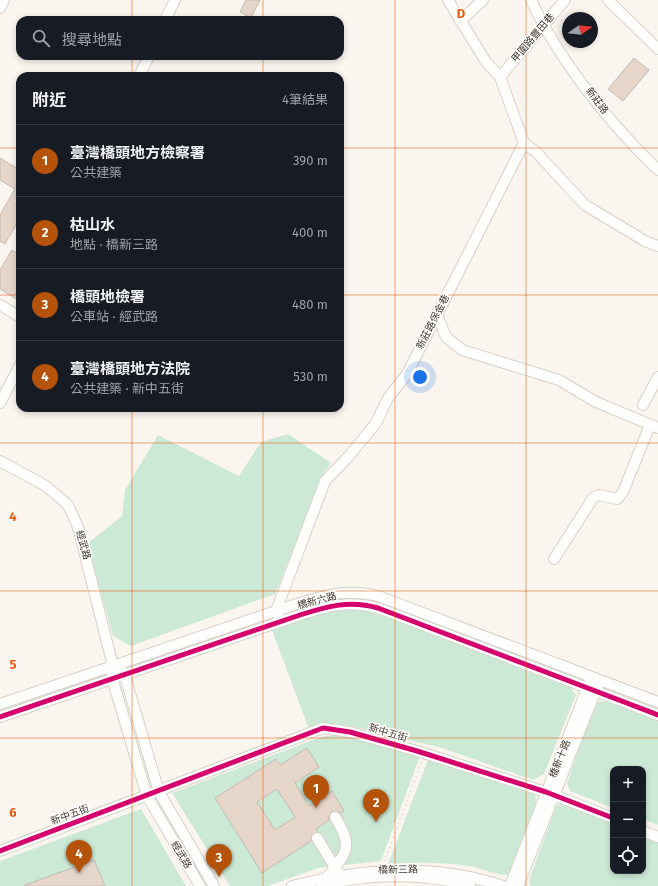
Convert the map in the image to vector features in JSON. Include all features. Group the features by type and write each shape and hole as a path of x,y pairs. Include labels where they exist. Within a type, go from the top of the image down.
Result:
{"street":[{"path":"0,8 4,0"},
{"path":"167,16 175,0"},
{"path":"448,0 486,62 500,77 524,143 536,152 585,205 645,241 658,246"},
{"path":"460,21 483,0"},
{"name":"新莊路","path":"531,0 543,26 605,112 634,148 658,170"},
{"name":"甲圍路豐田巷","path":"500,77 565,0"},
{"path":"608,0 658,49"},
{"path":"141,72 147,60"},
{"name":"新莊路保金巷","path":"276,611 325,481 349,456 376,423 388,398 407,374 524,143"},
{"path":"0,305 16,315"},
{"path":"437,315 446,337 462,350 559,380 596,402 654,427 623,492 617,499 598,495 593,498 554,559"},
{"path":"0,403 16,373"},
{"path":"643,404 658,377"},
{"name":"經武路","path":"0,461 46,486 68,505 80,534 114,666 112,678 146,796 200,886"},
{"name":"橋新六路","path":"0,704 276,611 336,593 348,592 378,596 596,677 658,702"},
{"name":"橋新六路","path":"0,717 329,606 346,603 364,604 658,715"},
{"path":"276,611 281,622"},
{"path":"114,666 124,674"},
{"name":"經武路","path":"124,674 158,792 214,886"},
{"name":"橋新十路","path":"510,886 550,793 596,677"},
{"name":"新中五街","path":"0,852 323,728 350,732 425,753 550,793 610,817"},
{"name":"橋新十路","path":"518,886 550,793"},
{"path":"332,875 346,857 350,846 348,834 336,816"},
{"path":"646,831 658,837"},
{"path":"317,838 332,875"},
{"name":"橋新三路","path":"292,886 332,875 381,870 438,872 466,876 503,886"},
{"name":"橋新三路","path":"332,875 423,878 470,886"}],"path":[{"path":"381,870 425,753"}],"green space":[{"path":"288,434 331,463 324,473 275,594 131,646 113,636 87,544 122,516 125,490 158,435 239,476 261,442"},
{"path":"337,609 359,609 386,617 474,648 570,687 576,695 544,774 533,780 442,748 351,726 323,724 309,729 272,630 315,614"},
{"path":"607,701 658,720 658,825 646,820 646,766 610,766 610,807 570,791 567,783 582,740 598,702"},
{"path":"346,735 420,756 381,861 318,868 268,886 230,886 172,793 324,736"},
{"path":"428,760 535,794 536,803 508,875 498,874 469,866 448,864 388,864"},
{"path":"562,803 610,823 610,874 646,874 646,837 658,842 658,886 531,886 529,880 556,807"},
{"path":"141,809 186,886 0,886 0,861"}],"building":[{"path":"246,0 260,0 252,16 247,16 240,12"},
{"path":"634,58 649,70 623,101 608,89"},
{"path":"0,158 16,168 16,225 5,244 0,241 0,215 15,189 0,180"},
{"path":"12,250 16,252 16,299 0,289 0,270"},
{"path":"307,748 319,767 295,783 309,806 332,791 344,811 340,813 335,811 331,812 329,820 316,829 318,832 312,835 311,841 262,873 215,798 276,759 280,765","holes":["277,789 295,817 275,830 257,802"]},
{"path":"94,860 105,886 25,886 25,885"}],"cycle path":[{"path":"0,717 300,615 320,609 348,604 358,604 378,608 658,715"},
{"path":"0,851 323,728 350,732 417,751 546,792 610,817"}],"place":[{"name":"臺灣橋頭地方檢察署","path":"316,808"},
{"name":"枯山水","path":"376,822"},
{"name":"臺灣橋頭地方法院","path":"79,873"},
{"name":"橋頭地檢署","path":"219,877"}]}
